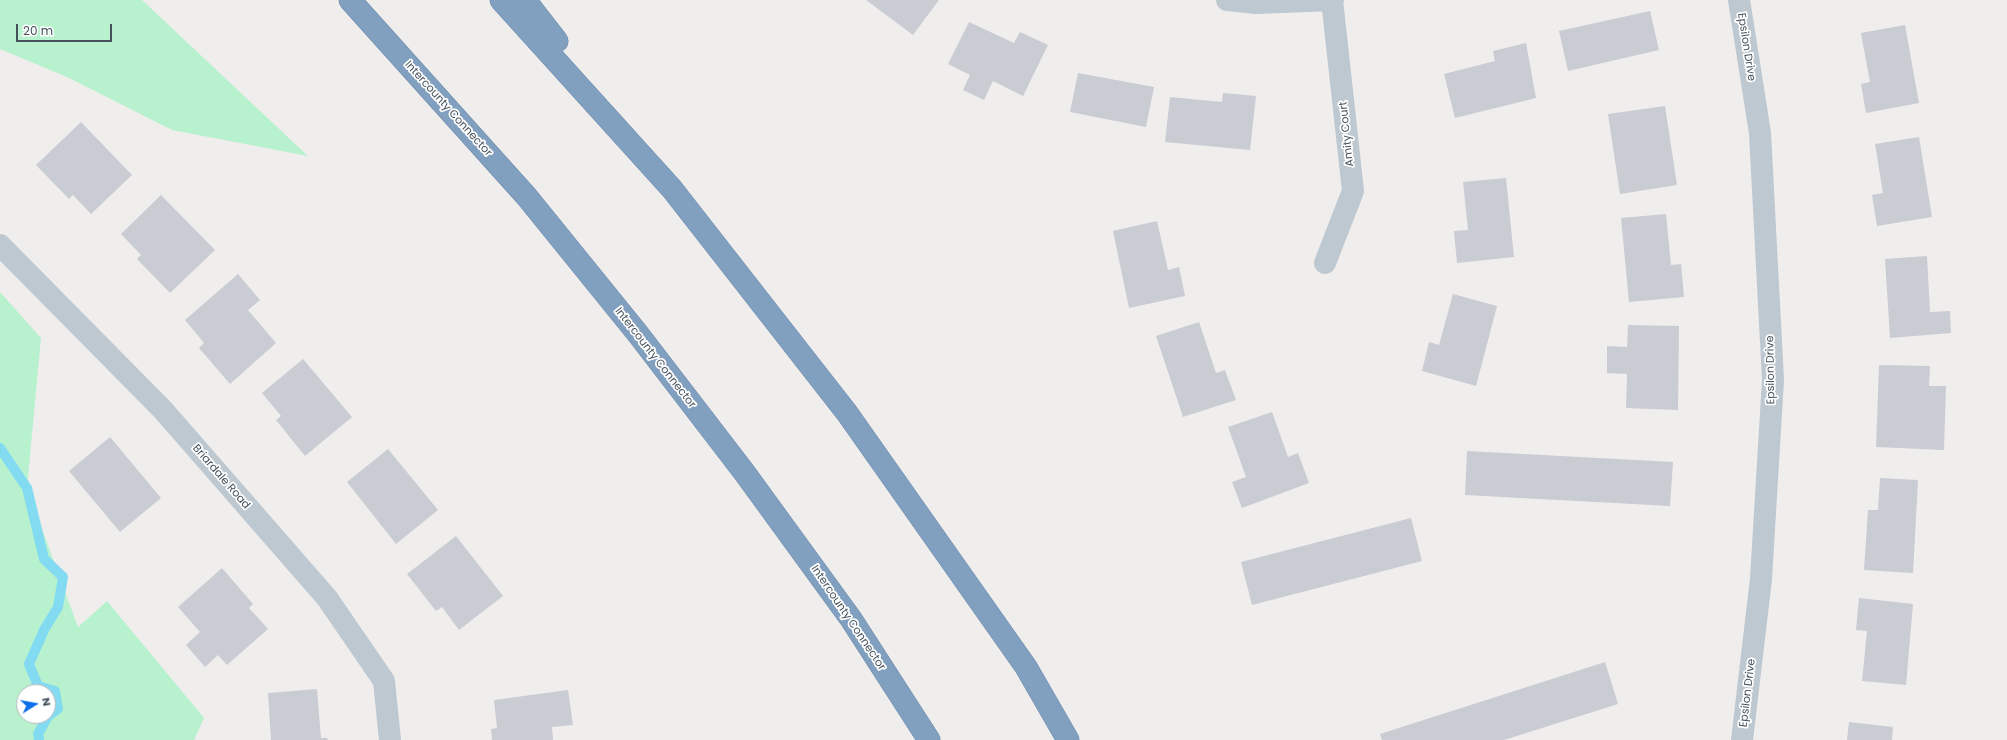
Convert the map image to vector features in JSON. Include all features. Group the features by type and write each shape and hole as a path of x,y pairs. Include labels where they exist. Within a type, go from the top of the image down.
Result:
{"highway":[{"name":"Intercounty Connector","path":"350,0 527,197 638,334 744,472 851,619 929,740"},
{"path":"501,0 672,189"},
{"path":"525,0 847,413 1026,667 1068,740"}],"street":[{"path":"1227,0 1256,3 1333,0"},
{"name":"Amity Court","path":"1325,263 1353,191 1333,0"},
{"name":"Epsilon Drive","path":"1739,0 1760,133 1773,380 1761,579 1742,740"},
{"name":"Briardale Road","path":"0,245 163,410 327,598 384,681 390,740"}],"green space":[{"path":"0,0 142,0 308,156 172,130 69,78 0,49"},
{"path":"0,292 41,338 27,488 78,627 107,601 204,718 194,740 0,740"}],"building":[{"path":"866,0 939,0 913,35"},
{"path":"1650,11 1659,50 1568,71 1559,31"},
{"path":"969,22 1014,43 1020,32 1048,45 1023,96 993,81 984,100 963,90 970,75 948,64"},
{"path":"1905,25 1919,103 1866,113 1861,84 1870,82 1861,33"},
{"path":"1526,43 1536,98 1455,118 1444,74 1495,61 1493,51"},
{"path":"1078,73 1154,87 1146,127 1070,112"},
{"path":"1223,93 1256,96 1250,150 1165,142 1170,97 1222,102"},
{"path":"1665,106 1677,185 1620,194 1608,114"},
{"path":"81,122 132,175 91,214 73,195 69,199 36,165"},
{"path":"1919,137 1932,217 1877,226 1872,195 1883,193 1875,144"},
{"path":"1506,178 1514,257 1457,263 1454,231 1468,230 1463,182"},
{"path":"161,195 215,250 170,293 137,259 141,255 121,234"},
{"path":"1666,214 1671,265 1681,264 1684,297 1629,302 1621,218"},
{"path":"1157,221 1168,270 1179,267 1185,296 1129,308 1113,231"},
{"path":"1927,256 1930,312 1950,311 1951,333 1890,338 1885,259"},
{"path":"238,274 260,300 248,310 276,343 230,384 199,348 204,343 185,320"},
{"path":"1453,294 1497,306 1476,386 1422,371 1429,342 1439,345"},
{"path":"1199,322 1216,373 1225,370 1236,400 1183,417 1156,336"},
{"path":"1628,325 1679,326 1678,410 1626,408 1627,374 1607,373 1607,346 1627,347"},
{"path":"303,359 352,417 305,456 276,420 281,416 262,393"},
{"path":"1879,365 1930,366 1929,386 1946,386 1944,450 1876,447"},
{"path":"1272,412 1288,457 1298,453 1309,483 1242,508 1232,482 1246,477 1228,427"},
{"path":"110,437 161,498 120,532 69,471"},
{"path":"388,449 438,510 396,544 347,482"},
{"path":"1467,451 1673,462 1670,506 1465,495"},
{"path":"1880,478 1918,480 1913,573 1864,570 1868,510 1878,510"},
{"path":"1411,518 1422,561 1252,605 1241,562"},
{"path":"456,536 503,596 459,630 442,607 436,611 407,574"},
{"path":"222,568 253,604 249,608 268,629 227,665 218,655 205,667 186,645 200,632 178,607"},
{"path":"1859,598 1913,604 1906,685 1862,681 1867,631 1856,630"},
{"path":"1605,662 1618,704 1504,740 1382,740 1380,734"},
{"path":"317,689 321,738 327,738 328,740 271,740 268,693"},
{"path":"568,690 573,725 552,727 553,740 492,740 491,729 497,728 494,700"},
{"path":"1849,722 1893,727 1892,740 1847,740"}],"waterway":[{"path":"0,448 27,488 44,559 63,577 58,607 44,630 29,664 37,684"},
{"path":"56,697 58,709 56,710"},
{"path":"39,740 38,734 44,724"}]}
